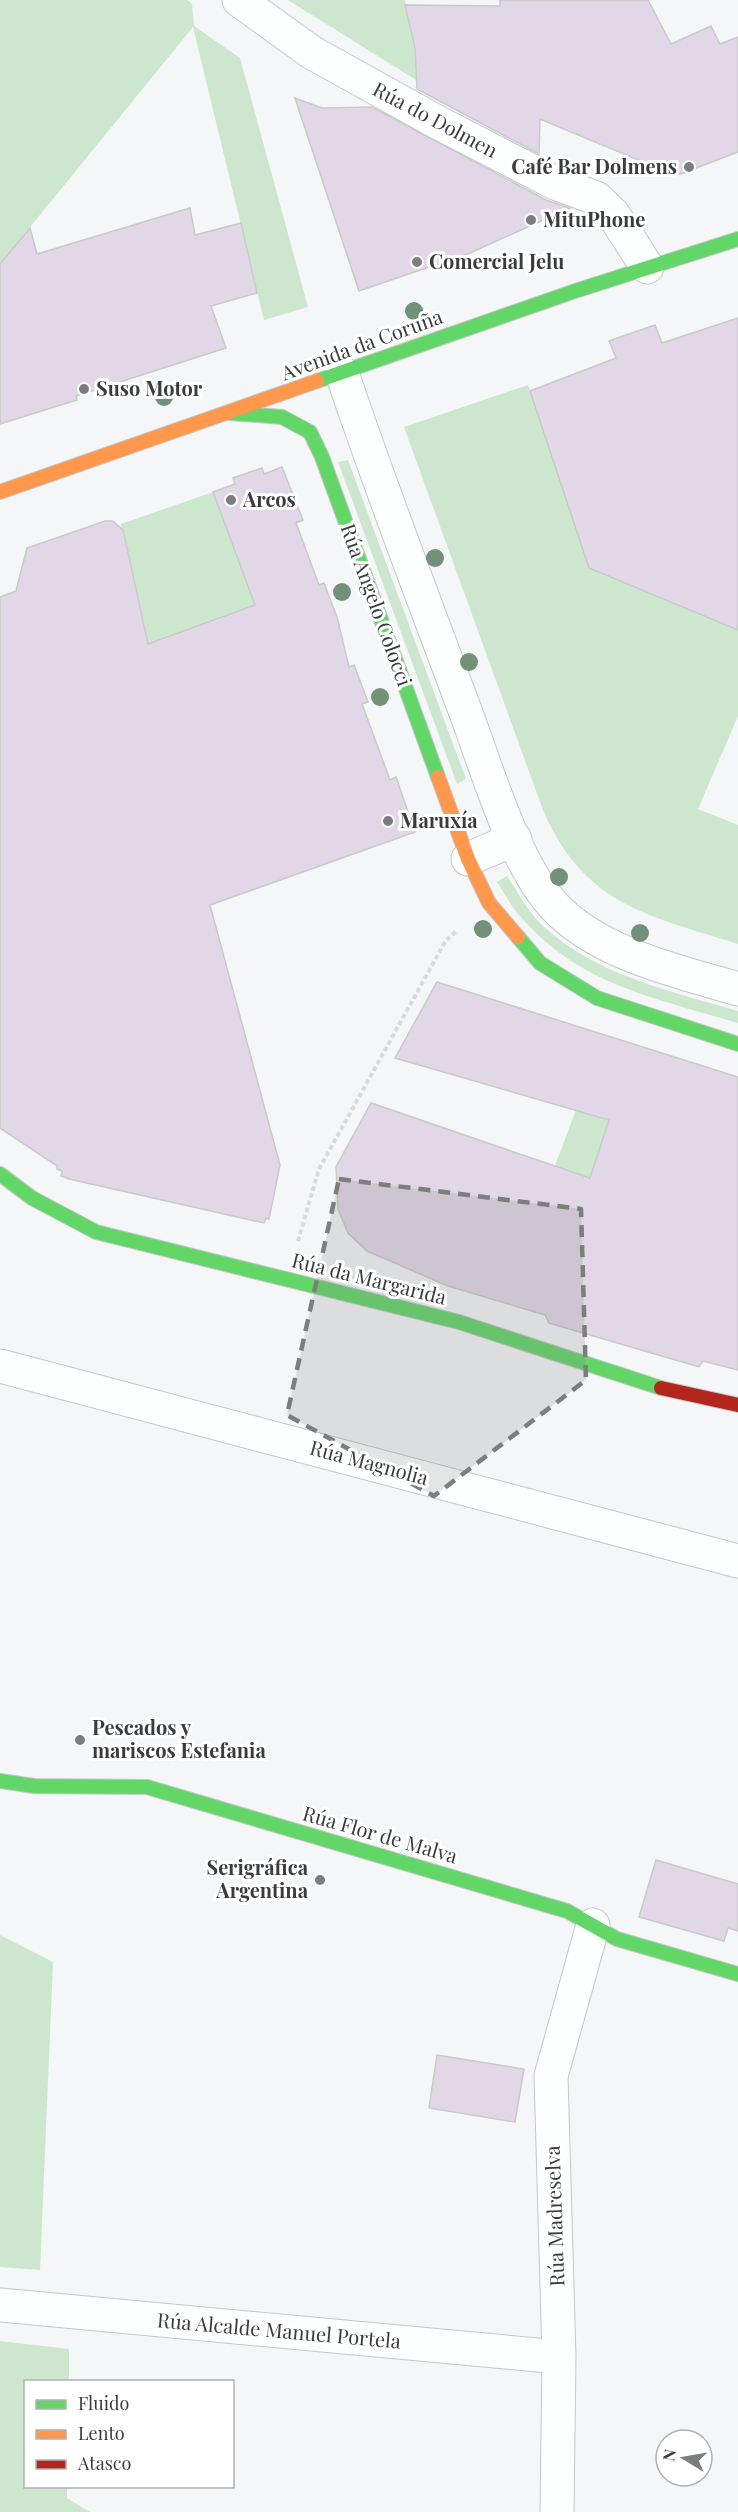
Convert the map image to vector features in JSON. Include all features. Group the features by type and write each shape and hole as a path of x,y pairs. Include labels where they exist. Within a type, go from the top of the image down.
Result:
{"street":[{"name":"Rúa do Dolmen","path":"239,0 321,58 545,178 596,198 613,214 647,267"},
{"name":"Avenida da Coruña","path":"0,492 647,267 738,239"},
{"path":"342,373 364,439 515,839 528,867 554,906 589,934 646,961 738,989"},
{"name":"Rúa Angelo Colocci","path":"230,413 282,417 310,432 322,457 468,859 489,903 540,963 597,999 738,1044"},
{"path":"468,859 515,839"},
{"name":"Rúa da Margarida","path":"0,1174 32,1198 96,1232 459,1322 671,1391 738,1405"},
{"name":"Rúa Magnolia","path":"0,1366 738,1561"},
{"name":"Rúa Flor de Malva","path":"0,1781 34,1786 147,1787 567,1911 617,1939 738,1974"},
{"name":"Rúa Madreselva","path":"557,2512 559,2357 551,2076 593,1925"},
{"name":"Rúa Alcalde Manuel Portela","path":"0,2305 559,2357"}],"path":[{"path":"298,1241 319,1169 446,940 458,930"}],"highlighted area":[{"path":"339,1179 581,1209 586,1380 434,1496 287,1415"}],"green space":[{"path":"0,0 187,0 192,4 194,26 240,58 308,307 264,320 193,27 0,264"},
{"path":"288,0 405,0 415,48 416,80"},
{"path":"528,385 590,568 738,630 738,716 698,809 738,825 738,944 647,914 622,902 578,867 559,842 543,810 404,427"},
{"path":"348,460 466,779 457,784 338,462"},
{"path":"213,492 255,605 147,644 121,524"},
{"path":"507,876 537,920 585,957 634,979 738,1011 738,1023 620,986 593,974 567,958 543,939 514,908 497,882"},
{"path":"576,1110 609,1120 579,1211 542,1200"},
{"path":"0,1935 53,1962 40,2270 0,2267"},
{"path":"0,2341 69,2349 69,2380 24,2380 24,2488 67,2488 67,2498 90,2512 0,2512"}],"building":[{"path":"500,0 648,0 671,44 711,26 720,44 738,37 738,152 681,174 672,174 540,119 539,154 417,89 415,48 405,5 500,6"},
{"path":"295,98 322,108 372,107 546,200 570,208 470,253 359,291"},
{"path":"190,208 195,235 241,223 257,293 211,306 226,348 76,396 77,400 0,424 0,264 30,228 37,254"},
{"path":"738,318 738,630 589,568 530,391 616,358 609,341 655,325 662,343"},
{"path":"282,467 303,520 296,523 319,585 324,583 337,617 349,667 354,665 368,702 362,704 390,780 396,777 415,832 210,905 280,1165 269,1219 266,1218 264,1223 69,1179 61,1176 62,1171 57,1169 57,1166 0,1128 0,597 16,591 27,548 105,521 113,521 123,530 148,644 255,605 213,492 235,484 233,478 262,468 264,474"},
{"path":"437,982 738,1077 738,1370 703,1361 699,1367 549,1323 545,1315 448,1286 367,1251 348,1233 338,1209 336,1167 371,1103 590,1178 609,1120 395,1058"},
{"path":"656,1860 738,1884 738,1931 728,1928 724,1941 639,1917"},
{"path":"437,2055 524,2069 515,2122 429,2108"}],"traffic: fast":[{"path":"317,381 575,291 738,239"},
{"path":"230,413 282,417 310,432 322,457 438,777"},
{"path":"518,937 540,963 597,998 738,1044"},
{"path":"0,1174 32,1198 96,1232 459,1322 661,1388"},
{"path":"0,1781 34,1786 147,1787 567,1911 617,1939 738,1974"}],"traffic: slow":[{"path":"0,492 317,381"},
{"path":"438,777 468,859 489,903 518,937"}],"traffic: jam":[{"path":"661,1388 738,1405"}],"place":[{"name":"Café Bar Dolmens","path":"689,167"},
{"name":"MituPhone","path":"531,220"},
{"name":"Comercial Jelu","path":"417,262"},
{"name":"Suso Motor","path":"84,389"},
{"name":"Arcos","path":"231,500"},
{"name":"Maruxía","path":"388,821"},
{"name":"Pescados y mariscos Estefania","path":"80,1740"},
{"name":"Serigráfica Argentina","path":"320,1880"}]}
